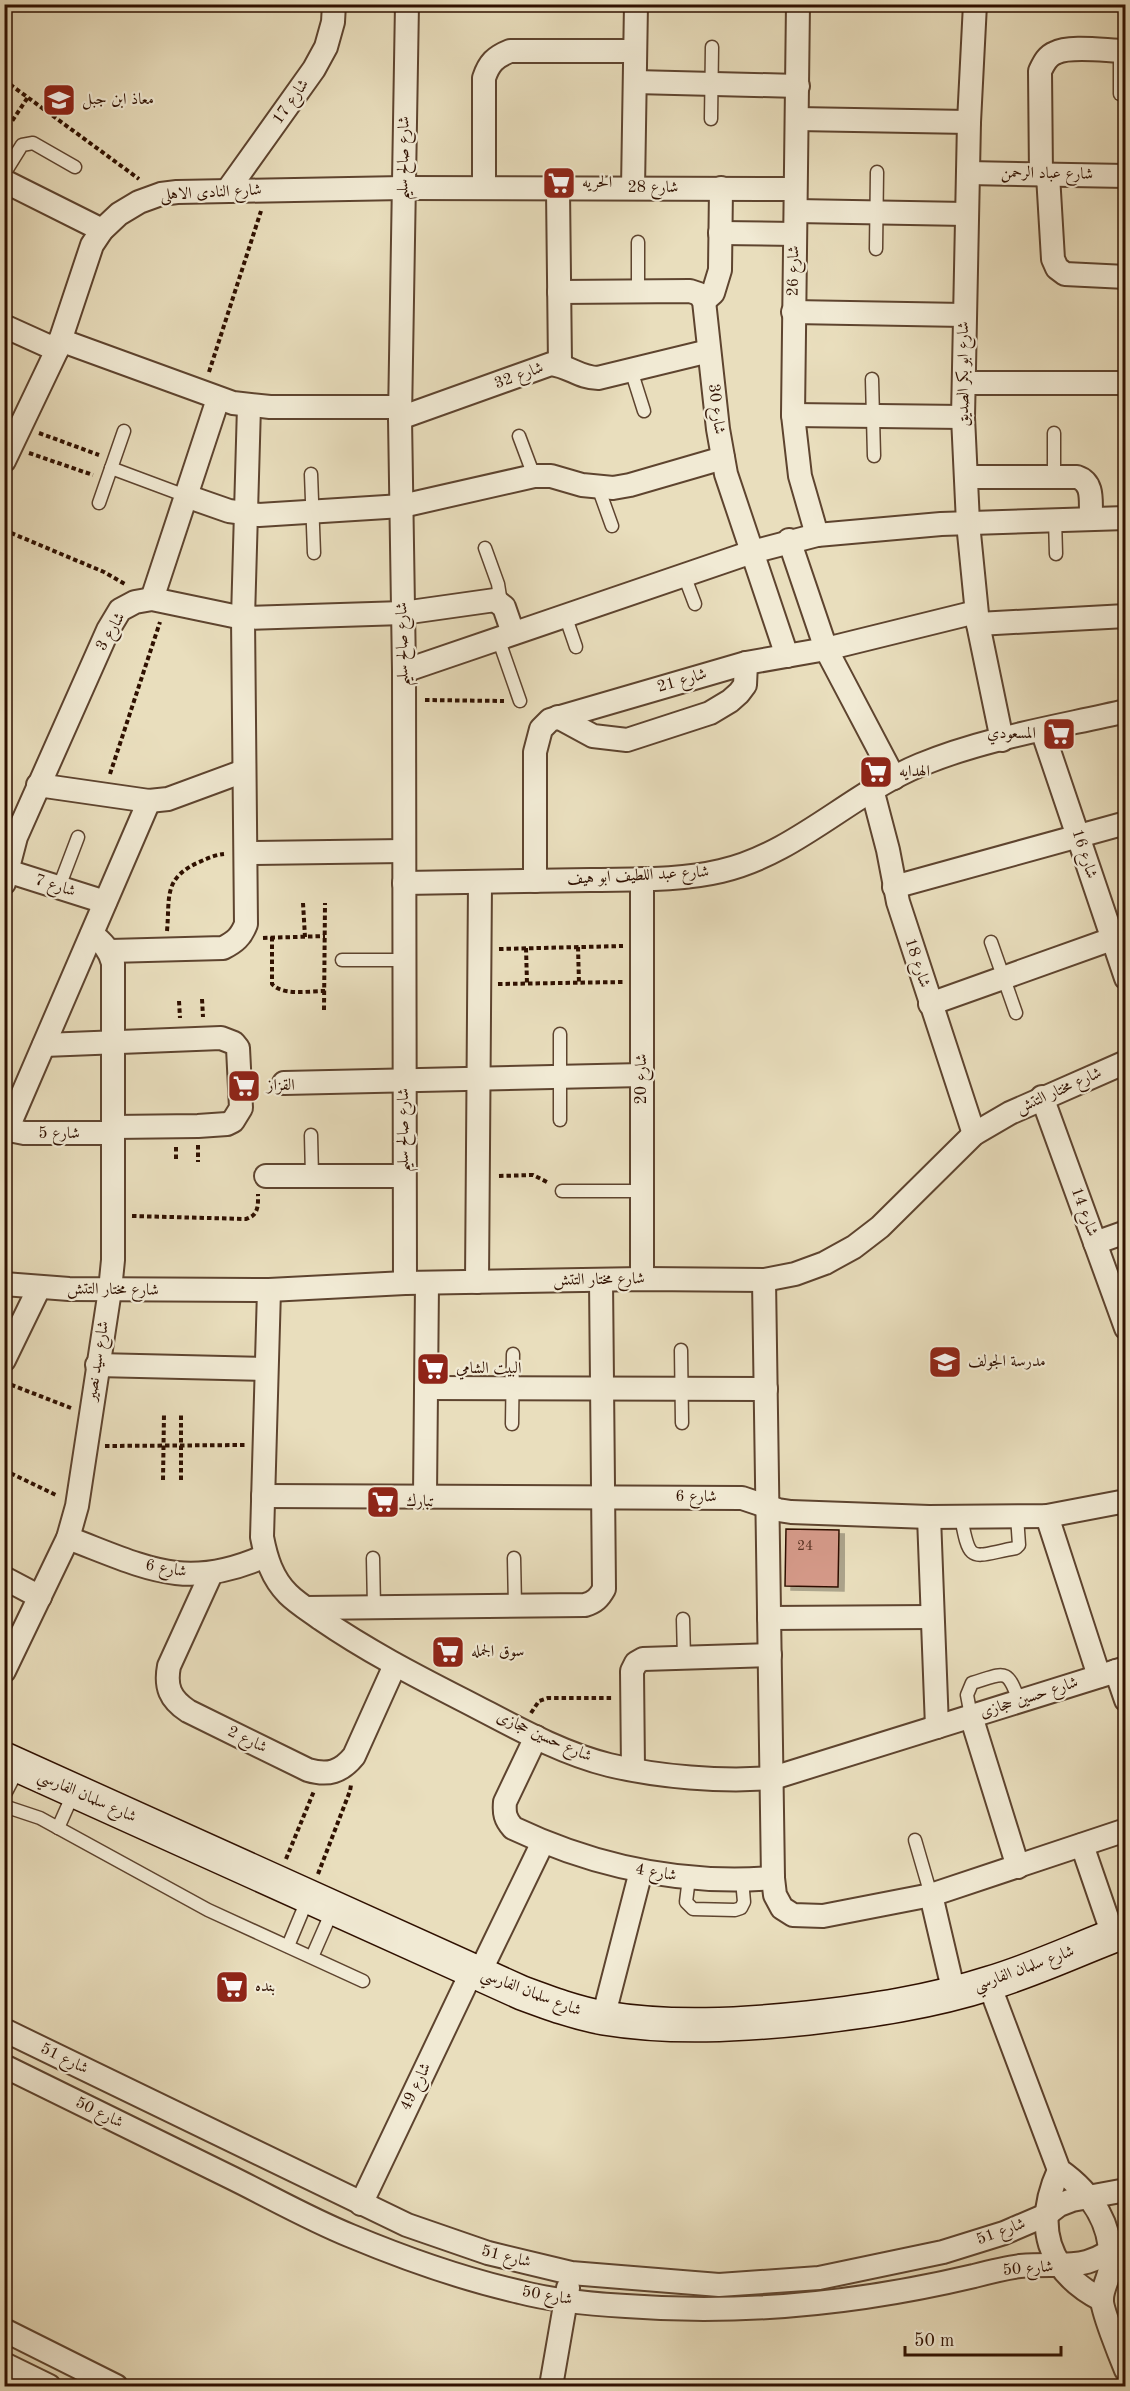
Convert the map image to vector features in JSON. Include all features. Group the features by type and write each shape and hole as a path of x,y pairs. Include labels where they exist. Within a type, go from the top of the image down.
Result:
{"street":[{"name":"شارع 17","path":"227,191 314,69 326,47 333,22 334,4"},
{"name":"شارع صالح سليم","path":"407,4 400,413 405,883 403,1176 426,1388 425,1496"},
{"path":"633,188 636,4"},
{"name":"شارع 26","path":"798,4 793,415 800,476 817,535"},
{"name":"شارع ابو بكر الصديق","path":"975,4 966,214 963,417 968,523 977,618 1002,740"},
{"path":"1123,51 1063,50 1053,53 1045,61 1040,71 1044,175 1053,259 1057,268 1065,274 1125,277"},
{"path":"484,188 484,78 488,65 497,56 510,51 635,51"},
{"path":"635,82 798,86"},
{"path":"797,119 969,122"},
{"name":"شارع عباد الرحمن","path":"968,173 1125,176"},
{"path":"4,181 102,230"},
{"name":"شارع النادى الاهلى","path":"8,454 58,345 92,245 102,230 119,214 139,202 160,194 403,188"},
{"name":"شارع 28","path":"403,188 558,190 722,188 876,212 966,214"},
{"path":"559,292 690,291 699,294 704,302 718,282 722,188"},
{"path":"558,190 560,365"},
{"path":"720,233 795,234"},
{"name":"شارع 30","path":"704,302 708,351 723,458 787,656"},
{"path":"793,312 964,315"},
{"path":"4,326 210,396 249,406 400,413"},
{"name":"شارع 32","path":"400,413 551,364 568,368 581,377 598,378 708,351"},
{"path":"964,383 1125,383"},
{"path":"210,396 159,600 243,618 403,613 490,600 501,603 505,636"},
{"path":"92,934 110,951 223,948 234,943 242,935 246,924 243,618 244,515 249,406"},
{"path":"793,415 963,417"},
{"path":"186,496 244,515 402,506 534,476 551,476 598,487 613,488 723,458"},
{"path":"966,477 1077,477 1085,480 1089,485 1091,519"},
{"path":"404,671 789,540 817,535 968,523 1125,518"},
{"path":"789,540 826,649 894,778"},
{"name":"شارع 3","path":"5,875 16,837 108,630 120,610 135,602 159,600"},
{"name":"شارع 21","path":"558,717 746,663 977,618 1125,616"},
{"path":"535,881 535,752 541,729 550,720 558,717 593,736 627,740 710,712 730,701 745,685 746,663"},
{"name":"شارع عبد اللطيف ابو هيف","path":"405,883 642,879 700,874 750,863 778,850 872,789 920,765 1002,740 1125,711"},
{"name":"شارع 16","path":"1042,730 1078,836 1116,931 1125,978"},
{"path":"38,785 149,801 168,799 244,771"},
{"name":"شارع 18","path":"872,789 888,850 894,887 930,1004 974,1134"},
{"path":"6,1130 149,801"},
{"path":"894,887 1125,824"},
{"path":"246,853 404,851"},
{"name":"شارع 7","path":"5,875 60,887 105,902"},
{"name":"شارع 20","path":"642,879 642,1279"},
{"path":"477,1282 480,882"},
{"path":"930,1004 1004,978 1116,931"},
{"name":"شارع سيد نصير","path":"4,1671 68,1538 77,1506 110,1290 113,1260 113,963 110,951"},
{"name":"شارع 5","path":"6,1130 41,1134 227,1124 238,1115 241,1108 238,1048 228,1040 44,1045"},
{"name":"شارع مختار التتش","path":"4,1284 39,1288 110,1290 269,1290 416,1283 642,1279 764,1280 795,1274 825,1263 854,1247 880,1227 974,1134 1042,1097 1125,1062"},
{"path":"284,1083 642,1075"},
{"name":"شارع 14","path":"1042,1097 1125,1328"},
{"path":"266,1176 403,1176"},
{"path":"1095,1243 1125,1232"},
{"path":"306,1608 585,1605 600,1597 604,1589 601,1280"},
{"path":"764,1280 773,1878 775,1895 782,1908 793,1915 823,1916 931,1895 1125,1830"},
{"path":"4,1360 39,1288"},
{"name":"شارع حسين حجازى","path":"269,1290 262,1537 265,1556 275,1577 288,1594 346,1636 395,1665 571,1753 633,1769 732,1779 772,1778 1114,1671"},
{"path":"97,1365 266,1369"},
{"path":"426,1388 765,1389"},
{"name":"شارع 6","path":"263,1496 742,1498 791,1512 961,1517 1047,1516 1125,1501"},
{"path":"929,1516 937,1727"},
{"path":"1047,1516 1125,1700"},
{"name":"شارع 6","path":"68,1538 148,1568 180,1575 211,1574 239,1568 265,1556"},
{"name":"شارع 2","path":"211,1574 169,1666 166,1679 169,1692 176,1704 188,1711 308,1770 321,1774"},
{"path":"4,1578 40,1597"},
{"path":"769,1618 932,1617"},
{"path":"633,1769 632,1671 636,1663 643,1659 770,1655"},
{"path":"321,1774 334,1772 345,1766 354,1756 395,1665"},
{"path":"971,1716 1018,1867"},
{"name":"شارع 4","path":"529,1734 505,1802 504,1812 513,1828 575,1854 641,1871 689,1878 742,1880 773,1878"},
{"name":"شارع سلمان الفارسي","path":"12,1763 476,1972 561,2007 603,2018 651,2024 745,2024 846,2014 900,2005 989,1984 1026,1972 1119,1933"},
{"path":"476,1972 543,1842"},
{"path":"1082,1845 1119,1933"},
{"path":"603,2018 641,1871"},
{"path":"931,1895 954,1993"},
{"name":"شارع 49","path":"361,2204 476,1972"},
{"path":"989,1984 1059,2170 1076,2182 1091,2198 1118,2245 1101,2300 1125,2370"},
{"name":"شارع 51","path":"4,2030 361,2204 447,2241 571,2273 719,2285 819,2278 943,2252 1004,2233 1046,2215 1059,2205 1125,2190"},
{"name":"شارع 50","path":"4,2066 348,2235 434,2268 522,2293 566,2301 654,2308 724,2309 821,2303 920,2289 1020,2266 1061,2267 1095,2260 1118,2245"},
{"name":"شارع 51","path":"1059,2170 1049,2191 1046,2215 1047,2233 1052,2251 1072,2281 1101,2300"},
{"path":"550,2386 571,2273"},
{"path":"4,2330 116,2386"},
{"path":"4,2364 49,2386"}],"lane":[{"path":"711,47 711,119"},
{"path":"1120,94 1123,51"},
{"path":"4,174 22,145 28,143 33,143 75,167"},
{"path":"876,249 877,172"},
{"path":"638,242 638,291"},
{"path":"631,370 644,411"},
{"path":"872,379 874,456"},
{"path":"99,503 124,431"},
{"path":"1054,433 1054,477"},
{"path":"519,436 534,476"},
{"path":"110,469 186,496"},
{"path":"311,474 314,553"},
{"path":"598,487 612,525"},
{"path":"1055,519 1056,554"},
{"path":"485,548 498,584 501,603"},
{"path":"684,575 695,604"},
{"path":"565,615 576,647"},
{"path":"505,636 520,701"},
{"path":"60,887 78,837"},
{"path":"991,942 1016,1013"},
{"path":"342,960 404,960"},
{"path":"560,1034 560,1120"},
{"path":"311,1135 312,1176"},
{"path":"562,1191 642,1191"},
{"path":"681,1350 682,1423"},
{"path":"512,1424 513,1354"},
{"path":"961,1517 967,1548 972,1554 980,1555 1016,1548 1019,1545 1017,1516"},
{"path":"373,1558 374,1607"},
{"path":"514,1558 515,1606"},
{"path":"683,1619 684,1658"},
{"path":"971,1716 967,1695 972,1683 998,1674 1011,1679 1019,1701"},
{"path":"4,1796 12,1763"},
{"path":"58,1828 75,1791"},
{"path":"4,1806 40,1818 208,1910 363,1981"},
{"path":"915,1840 931,1895"},
{"path":"689,1878 686,1902 693,1909 735,1910 741,1908 744,1902 742,1880"},
{"path":"288,1946 321,1902"},
{"path":"312,1957 321,1902"}],"path":[{"path":"4,80 160,194"},
{"path":"4,133 28,97"},
{"path":"210,396 268,190"},
{"path":"21,426 110,469"},
{"path":"8,454 110,469"},
{"path":"4,530 104,573 159,600 103,795"},
{"path":"404,700 520,701"},
{"path":"166,950 171,886 178,873 210,857 246,853"},
{"path":"303,903 306,937"},
{"path":"242,935 249,938 325,936"},
{"path":"272,937 272,984 286,991 324,991"},
{"path":"480,949 642,945"},
{"path":"578,947 579,982"},
{"path":"526,948 527,984"},
{"path":"480,984 642,981"},
{"path":"477,1176 533,1175 544,1179 562,1191"},
{"path":"113,1215 246,1219 252,1217 258,1208 258,1182 266,1176"},
{"path":"4,1382 90,1415"},
{"path":"181,1480 182,1413"},
{"path":"163,1480 164,1414"},
{"path":"86,1446 264,1444"},
{"path":"4,1470 77,1506"},
{"path":"529,1734 533,1708 539,1701 548,1698 632,1698"},
{"path":"321,1902 350,1791 351,1782 345,1766"},
{"path":"276,1882 321,1774"}],"building":[{"path":"786,1529 839,1530 838,1587 785,1586"}],"place":[{"name":"معاذ ابن جبل","path":"59,100"},
{"name":"الحريه","path":"559,183"},
{"name":"المسعودي","path":"1059,734"},
{"name":"الهدايه","path":"876,772"},
{"name":"القزاز","path":"244,1086"},
{"name":"مدرسة الجولف","path":"945,1362"},
{"name":"البيت الشامي","path":"433,1369"},
{"name":"تبارك","path":"383,1502"},
{"name":"سوق الجمله","path":"448,1652"},
{"name":"بنده","path":"232,1987"}]}
